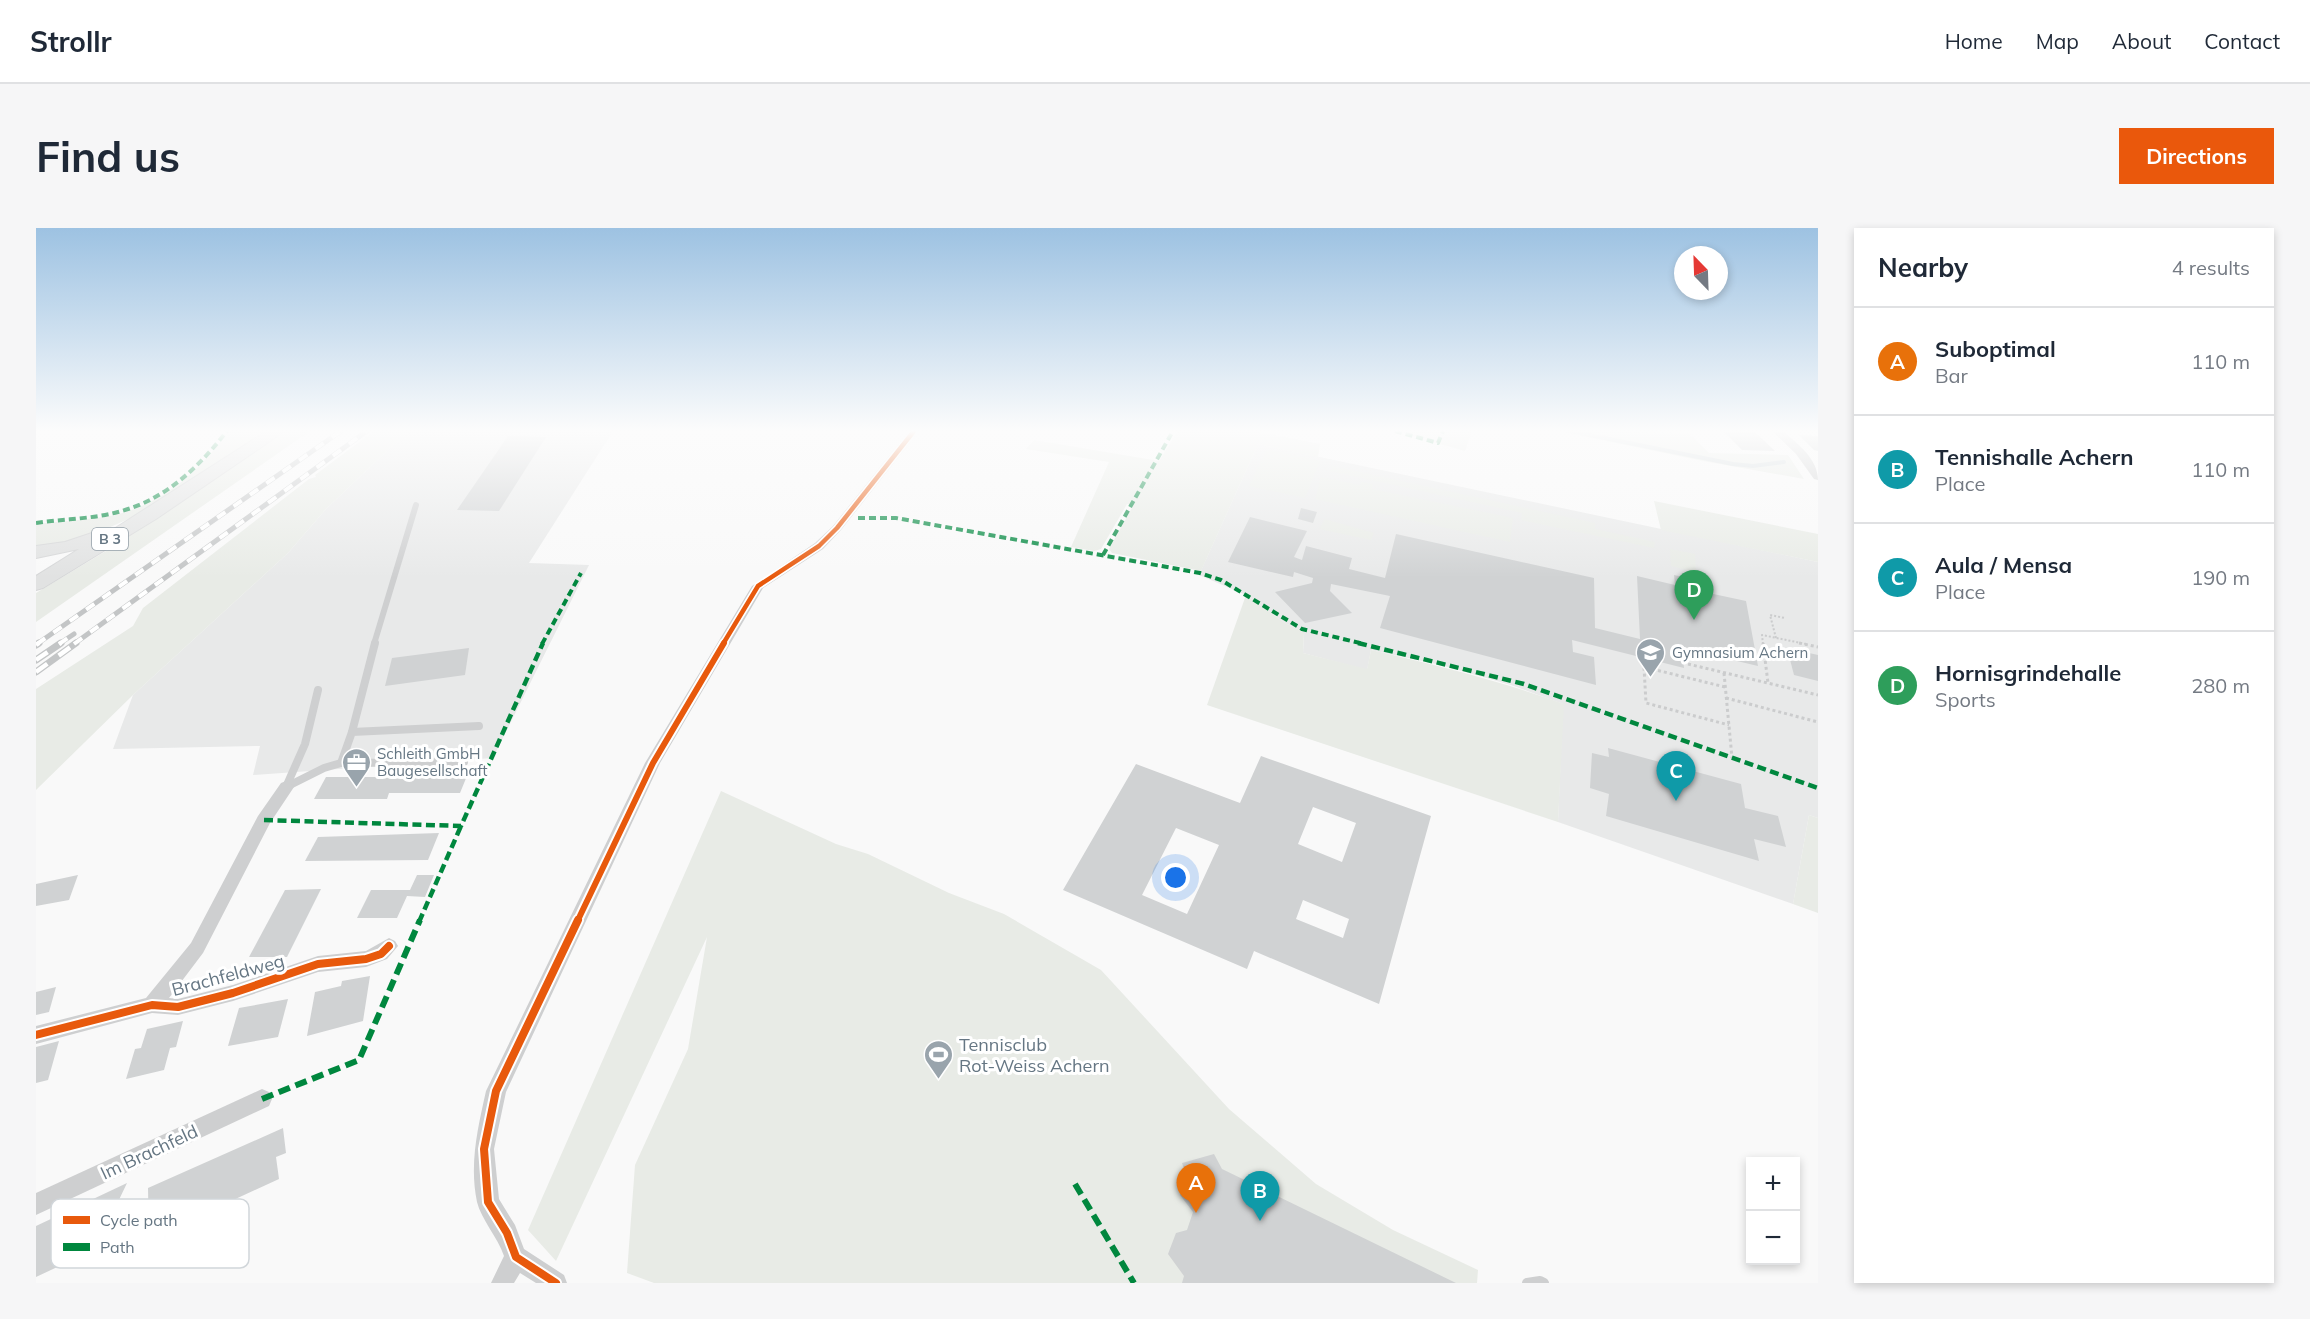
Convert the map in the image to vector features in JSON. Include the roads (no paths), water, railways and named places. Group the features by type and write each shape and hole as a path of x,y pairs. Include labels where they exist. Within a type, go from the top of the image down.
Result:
{"main road":[{"name":"B 3","path":"36,584 201,480"},
{"path":"38,557 92,539 150,514"},
{"path":"38,557 63,568"}],"street":[{"path":"556,1283 516,1257 507,1233 488,1202 484,1149 496,1091 648,773 758,586 819,546 837,528 875,480"},
{"name":"Brachfeldweg","path":"152,1005 197,948 264,820 286,788"},
{"name":"Brachfeldweg","path":"36,1035 152,1005 178,1007 233,993 318,964 366,959 381,954 389,946"},
{"name":"Im Brachfeld","path":"36,1204 262,1099"},
{"path":"502,1283 516,1257"}],"lane":[{"path":"341,763 352,732 382,615 399,568 416,504"},
{"path":"286,788 304,744 318,690"},
{"path":"352,732 478,726"},
{"path":"286,788 324,768 341,763 465,762"},
{"path":"1527,1283 1540,1281 1544,1283"}],"railway":[{"path":"37,644 271,480"},
{"path":"74,644 299,480"},
{"path":"59,644 74,634"},
{"path":"36,660 61,643"},
{"path":"36,672 76,643"}],"place":[{"name":"Hornisgrindehalle","path":"1694,620"},
{"name":"Gymnasium Achern","path":"1651,678"},
{"name":"Schleith GmbH Baugesellschaft","path":"356,788"},
{"name":"Aula / Mensa","path":"1676,801"},
{"name":"Tennisclub Rot-Weiss Achern","path":"938,1080"},
{"name":"Suboptimal","path":"1196,1213"},
{"name":"Tennishalle Achern","path":"1260,1221"}]}
